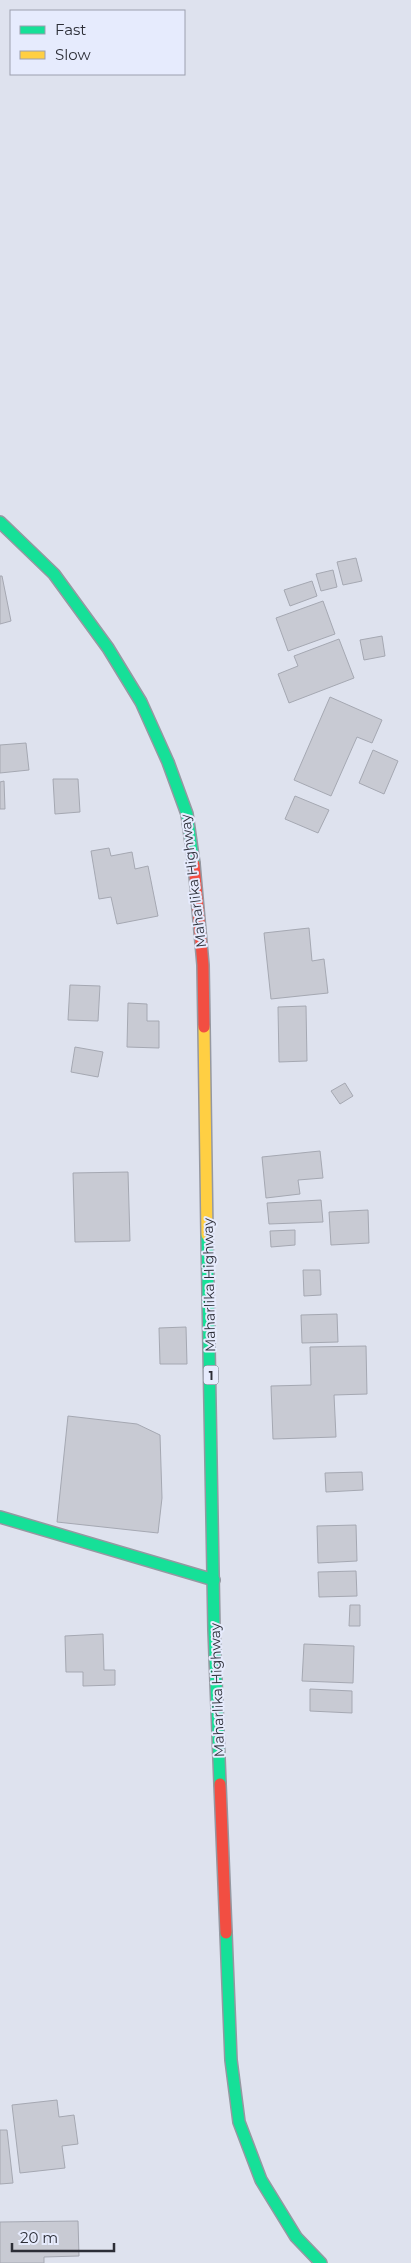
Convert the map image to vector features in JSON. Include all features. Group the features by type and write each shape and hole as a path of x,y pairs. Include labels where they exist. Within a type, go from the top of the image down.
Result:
{"main road":[{"name":"Maharlika Highway","path":"0,522 54,574 108,648 141,702 168,762 187,814 196,883 203,965 214,1630 231,2060 239,2122 261,2180 296,2237 321,2263"},
{"path":"0,1517 214,1580"}],"building":[{"path":"356,558 362,581 343,585 337,562"},
{"path":"333,570 337,587 321,591 316,574"},
{"path":"0,576 2,576 11,621 0,624"},
{"path":"312,581 317,596 290,606 284,590"},
{"path":"323,601 335,634 288,651 276,618"},
{"path":"382,636 385,656 364,660 360,640"},
{"path":"339,639 354,678 289,703 278,674 298,666 294,656"},
{"path":"330,697 382,720 372,743 357,737 331,796 294,780"},
{"path":"26,743 29,770 0,773 0,745"},
{"path":"373,750 398,761 384,794 359,783"},
{"path":"53,779 78,779 80,812 55,814"},
{"path":"4,781 5,809 0,809 0,782"},
{"path":"295,796 329,810 318,833 285,819"},
{"path":"109,848 111,856 132,852 135,869 148,866 158,916 117,924 111,897 99,899 91,851"},
{"path":"309,928 312,961 324,959 328,993 271,999 264,933"},
{"path":"70,985 100,986 98,1021 68,1020"},
{"path":"128,1003 147,1004 147,1021 159,1021 159,1048 127,1047"},
{"path":"306,1006 307,1061 279,1062 278,1007"},
{"path":"75,1047 103,1052 98,1077 71,1072"},
{"path":"345,1083 353,1096 340,1104 331,1091"},
{"path":"320,1151 323,1178 298,1180 300,1194 266,1198 262,1157"},
{"path":"128,1172 130,1241 75,1242 73,1173"},
{"path":"321,1200 323,1222 269,1224 267,1203"},
{"path":"368,1210 369,1243 331,1245 329,1212"},
{"path":"295,1230 295,1245 271,1247 270,1231"},
{"path":"303,1270 320,1270 321,1295 304,1296"},
{"path":"337,1314 338,1342 302,1343 301,1315"},
{"path":"186,1327 187,1364 160,1364 159,1328"},
{"path":"366,1346 367,1394 334,1395 336,1437 273,1439 271,1386 311,1385 310,1347"},
{"path":"68,1416 137,1424 160,1435 162,1498 158,1533 57,1522"},
{"path":"362,1472 363,1490 326,1492 325,1473"},
{"path":"356,1525 357,1561 318,1563 317,1526"},
{"path":"356,1571 357,1596 319,1597 318,1572"},
{"path":"350,1605 360,1605 360,1626 349,1626"},
{"path":"103,1634 104,1670 115,1670 115,1685 83,1686 83,1672 66,1672 65,1636"},
{"path":"304,1644 354,1646 353,1683 302,1681"},
{"path":"310,1689 352,1691 352,1713 310,1711"},
{"path":"57,2100 59,2117 74,2115 78,2144 62,2146 65,2168 20,2173 12,2105"},
{"path":"0,2130 7,2130 13,2183 0,2184"},
{"path":"78,2221 79,2256 44,2257 44,2263 0,2263 0,2222"}],"traffic: fast":[{"path":"0,522 54,574 108,648 141,702 168,762 187,814 194,864"},
{"path":"207,1235 214,1630 220,1784"},
{"path":"0,1517 214,1580"},
{"path":"226,1933 231,2060 239,2122 261,2180 296,2237 321,2263"}],"traffic: slow":[{"path":"204,1027 207,1235"}],"traffic: jam":[{"path":"194,864 203,965 204,1027"},
{"path":"220,1784 226,1933"}]}
